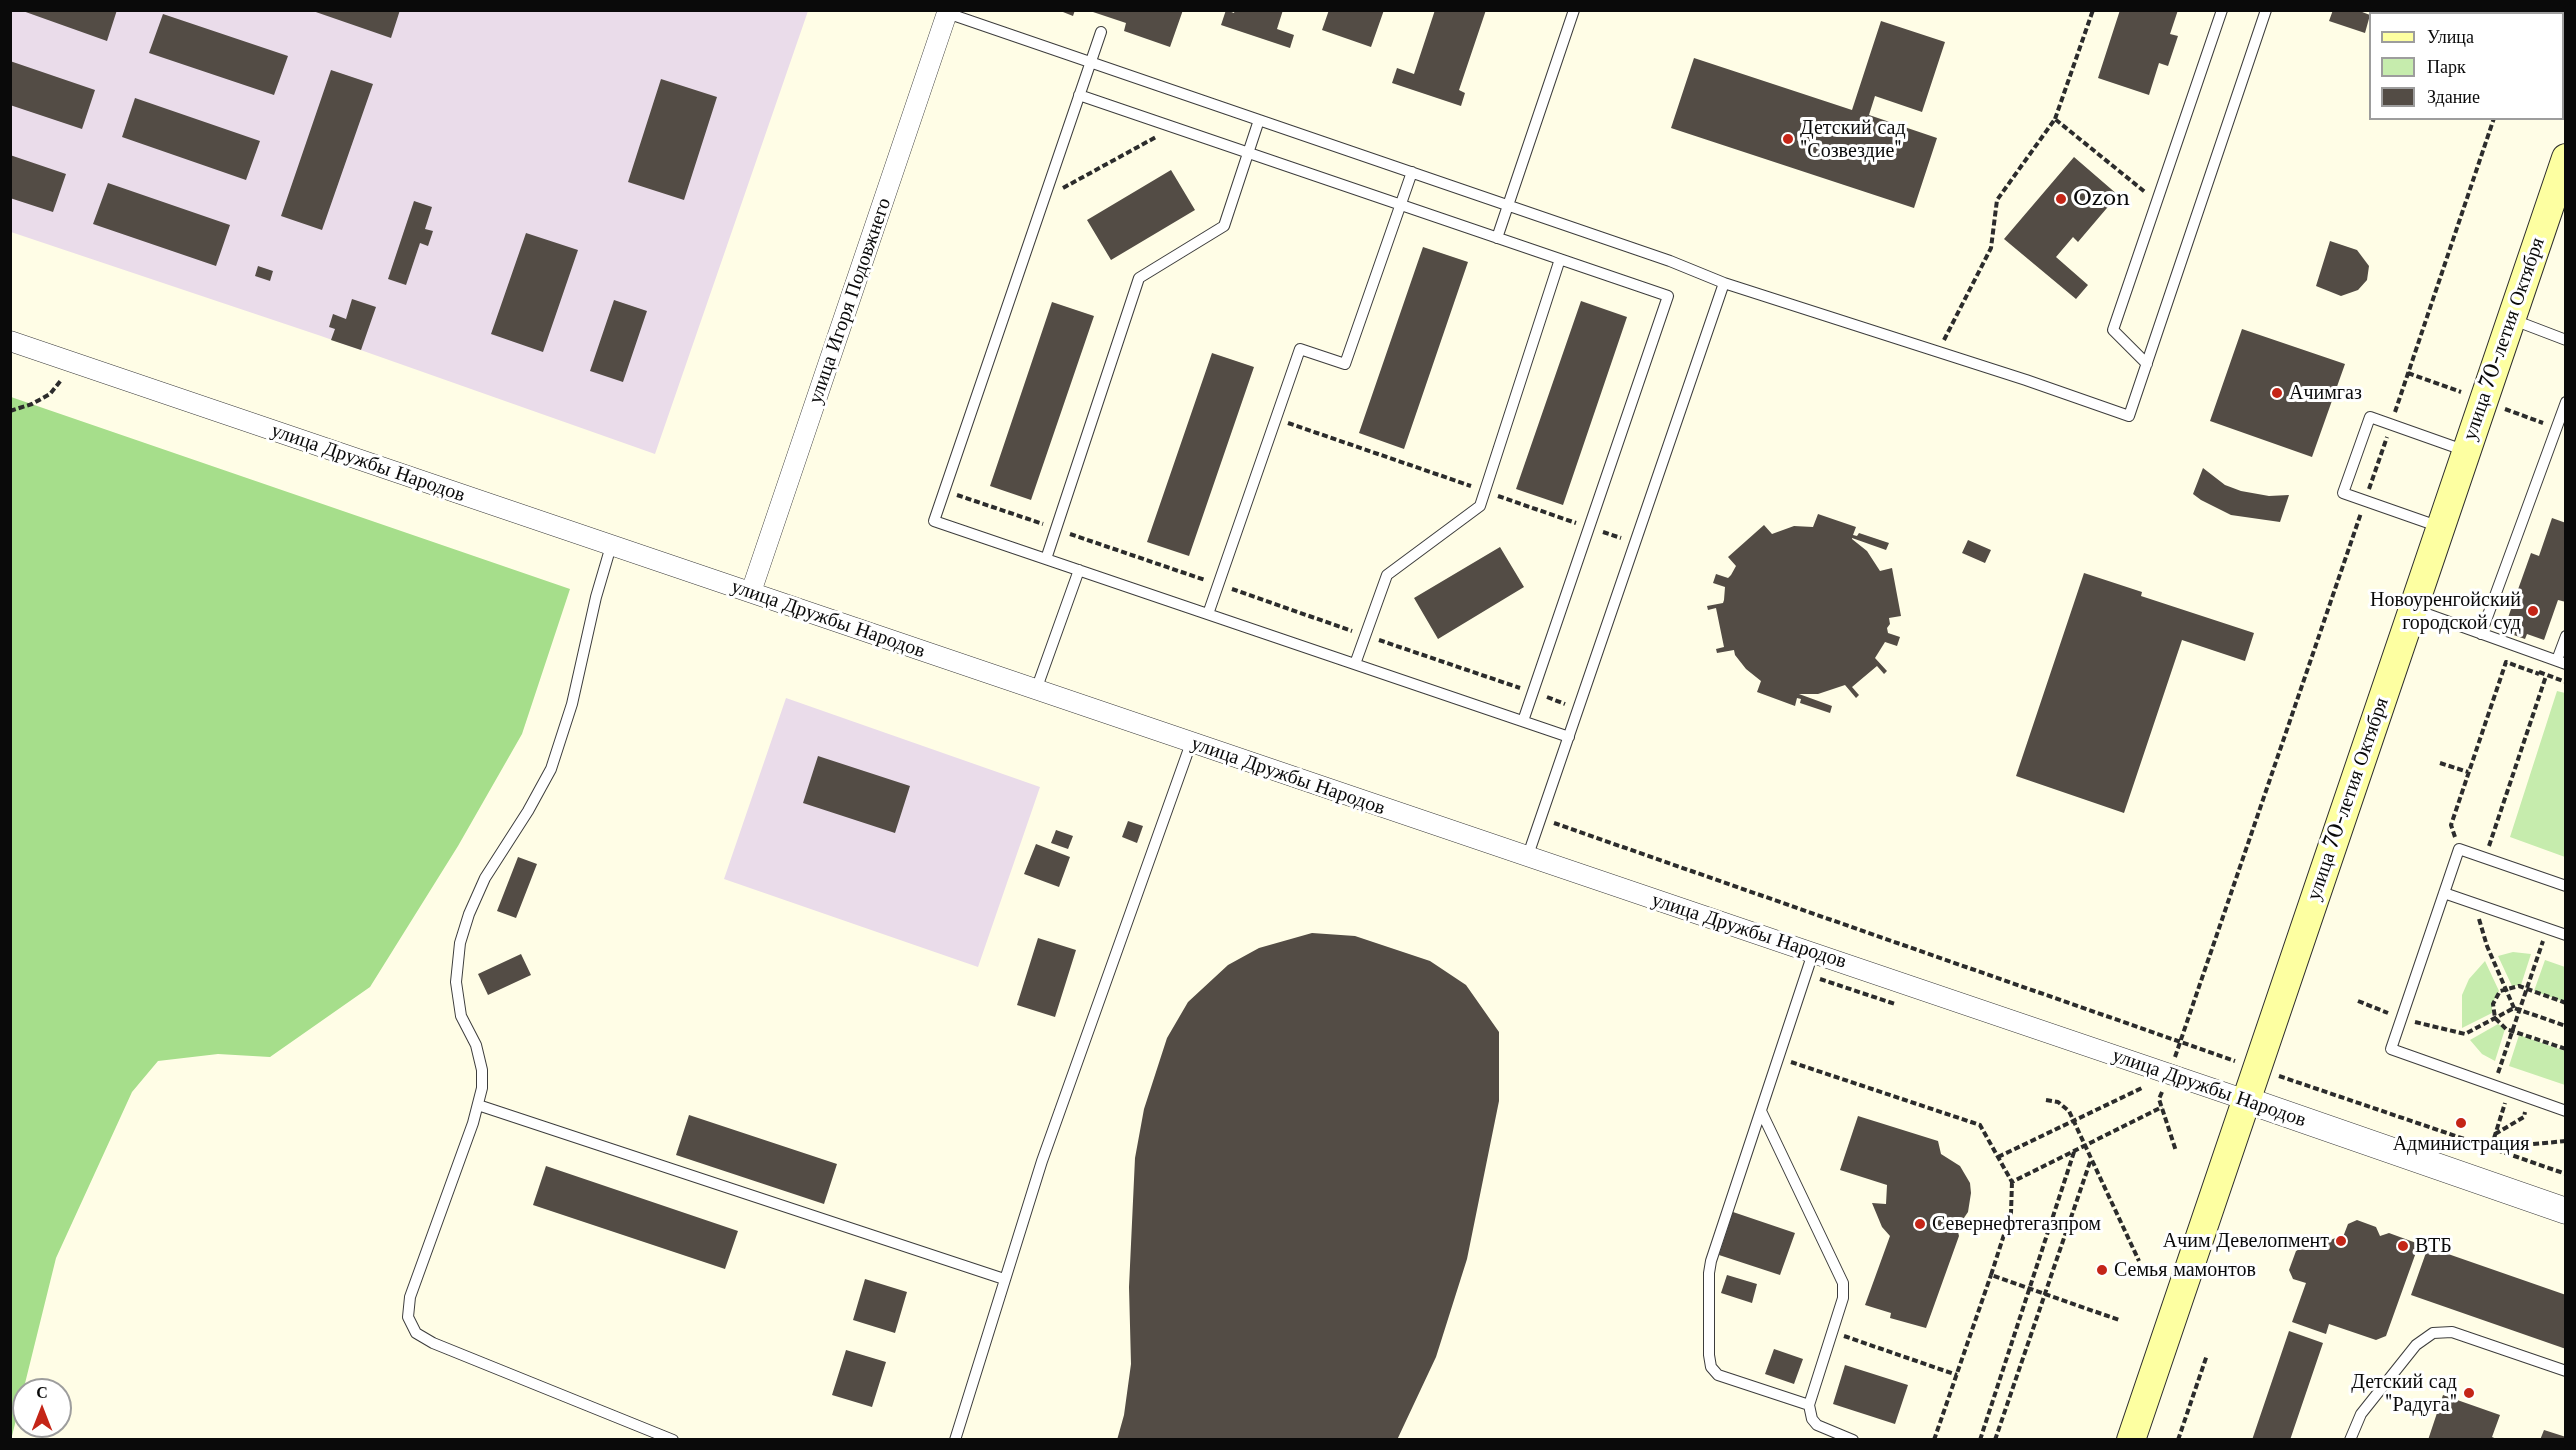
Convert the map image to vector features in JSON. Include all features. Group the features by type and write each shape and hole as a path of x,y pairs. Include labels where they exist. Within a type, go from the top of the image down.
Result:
{"main road":[{"name":"улица 70-летия Октября","path":"2131,1440 2440,527 2563,174"}],"street":[{"name":"улица Игоря Подовжнего","path":"751,592 948,12"},
{"name":"улица Дружбы Народов","path":"10,341 1527,858 2246,1100 2565,1211"}],"lane":[{"path":"1497,238 1574,10"},
{"path":"2147,364 2113,330 2222,10"},
{"path":"948,12 1670,261 1724,283 1938,351 2129,416 2266,10"},
{"path":"1101,32 934,521 1569,737"},
{"path":"1079,95 1668,296 1523,721"},
{"path":"1046,559 1139,278 1224,226 1259,120"},
{"path":"1208,614 1300,349 1345,364 1412,172"},
{"path":"1355,664 1387,575 1480,506 1560,259"},
{"path":"1527,858 1724,283"},
{"path":"2511,319 2565,340"},
{"path":"2481,633 2565,402"},
{"path":"2440,527 2343,493 2370,417 2466,451"},
{"path":"611,546 596,597 573,704 551,769 528,811 485,878 469,914 460,943 456,982 461,1016 476,1045 482,1070 482,1088 410,1297 408,1317 416,1334 433,1343 673,1440"},
{"path":"1036,690 1079,570"},
{"path":"2413,609 2561,662 2565,636"},
{"path":"956,1440 1004,1279 1080,1050 1191,742"},
{"path":"2565,886 2458,849 2391,1049 2565,1111"},
{"path":"2444,892 2565,935"},
{"path":"1809,1405 1727,1380 1711,1367 1709,1273 1711,1261 1814,953"},
{"path":"478,1105 1004,1279"},
{"path":"1761,1112 1841,1275 1844,1290 1809,1405 1812,1419 1817,1425 1853,1440"},
{"path":"2350,1440 2361,1414 2416,1345 2433,1333 2452,1332 2565,1371"}],"path":[{"path":"1938,351 1991,248 1997,200 2055,119 2092,10"},
{"path":"2055,119 2157,202"},
{"path":"2176,1151 2159,1099 2181,1042 2493,120"},
{"path":"1044,199 1173,127"},
{"path":"10,411 32,404 50,394 75,363"},
{"path":"1276,419 1635,543"},
{"path":"945,490 1578,708"},
{"path":"2458,849 2451,825 2506,662 2539,674"},
{"path":"2485,858 2546,676"},
{"path":"2440,763 2468,772"},
{"path":"1541,819 2565,1174"},
{"path":"2474,903 2487,946 2514,1008"},
{"path":"2494,1085 2547,929"},
{"path":"2565,1003 2519,986 2500,991 2493,1004 2498,1023 2512,1031 2565,1049"},
{"path":"2358,1001 2401,1019 2465,1034 2514,1008 2565,1026"},
{"path":"1779,1058 1980,1125 2012,1182 2011,1213 1934,1440"},
{"path":"1998,1157 2144,1087"},
{"path":"2491,1148 2509,1091"},
{"path":"2495,1134 2524,1117 2530,1098"},
{"path":"2046,1100 2058,1102 2069,1111 2139,1262"},
{"path":"2012,1182 2162,1107"},
{"path":"2491,1148 2565,1141"},
{"path":"1980,1440 2074,1151"},
{"path":"1995,1440 2091,1159"},
{"path":"1991,1275 2119,1320"},
{"path":"1832,1332 1957,1374"},
{"path":"2178,1440 2207,1355"}],"shaded area":[{"path":"11,11 808,11 655,454 321,336 11,232"},
{"path":"786,698 1040,787 978,967 724,879"}],"green space":[{"path":"11,397 570,589 522,734 458,846 370,987 270,1057 218,1054 158,1061 132,1092 56,1258 26,1378 12,1378 11,1440"},
{"path":"2557,691 2565,693 2565,857 2510,837"},
{"path":"2513,952 2531,954 2521,985 2512,986 2498,956"},
{"path":"2545,960 2565,967 2565,1002 2534,991"},
{"path":"2485,961 2499,991 2492,1004 2492,1013 2462,1028 2462,995 2469,979"},
{"path":"2498,1024 2505,1029 2495,1061 2482,1054 2470,1040"},
{"path":"2519,1035 2565,1051 2565,1085 2509,1066"}],"building":[{"path":"20,10 117,10 107,41"},
{"path":"310,10 400,10 391,38"},
{"path":"1058,10 1075,10 1073,16"},
{"path":"1183,10 1170,47 1124,31 1126,23 1090,11"},
{"path":"1226,10 1234,13 1235,10 1283,10 1277,29 1294,35 1290,48 1221,25"},
{"path":"1329,10 1384,10 1371,47 1322,30"},
{"path":"1435,10 1486,10 1459,90 1465,93 1461,106 1392,83 1397,68 1414,74"},
{"path":"2120,10 2178,10 2170,34 2178,36 2168,66 2159,63 2149,95 2098,78"},
{"path":"2333,10 2357,10 2369,15 2365,33 2329,21"},
{"path":"163,14 288,56 274,95 149,53"},
{"path":"1881,21 1945,42 1922,112 1875,96 1869,115 1937,138 1914,208 1671,128 1694,58 1852,110"},
{"path":"10,61 95,90 82,129 10,105"},
{"path":"331,70 373,84 322,230 281,216"},
{"path":"661,79 717,97 684,200 628,182"},
{"path":"135,98 260,141 246,180 122,137"},
{"path":"10,155 66,174 53,212 10,198"},
{"path":"2074,157 2118,195 2078,242 2073,237 2056,257 2088,285 2076,299 2004,239"},
{"path":"1171,170 1195,210 1111,260 1087,220"},
{"path":"108,183 230,225 216,266 93,224"},
{"path":"414,201 432,207 425,229 433,231 428,246 420,243 406,285 388,279"},
{"path":"526,233 578,250 543,352 491,334"},
{"path":"2330,241 2357,250 2369,266 2367,280 2358,290 2341,296 2316,286"},
{"path":"1423,247 1468,262 1404,449 1359,433"},
{"path":"258,266 273,271 270,281 255,276"},
{"path":"352,299 376,307 361,350 331,340 335,329 329,327 333,314 346,319"},
{"path":"614,300 647,311 623,382 590,371"},
{"path":"1581,301 1627,317 1563,505 1516,489"},
{"path":"1052,302 1094,316 1031,500 990,486"},
{"name":"Ачимгаз","path":"2242,329 2345,364 2312,457 2210,421"},
{"path":"1212,353 1254,367 1189,556 1147,542"},
{"path":"2203,468 2225,485 2241,491 2269,496 2289,495 2280,522 2231,515 2201,500 2193,494"},
{"path":"1818,514 1856,527 1853,535 1857,536 1859,533 1889,543 1886,550 1852,538 1867,551 1880,571 1892,568 1901,616 1889,618 1890,624 1887,628 1888,633 1900,637 1897,646 1885,642 1875,658 1887,671 1884,674 1877,666 1852,687 1859,695 1856,698 1845,685 1818,694 1799,694 1832,706 1830,713 1800,703 1801,699 1797,698 1795,706 1757,692 1761,681 1746,669 1735,655 1734,650 1717,653 1716,649 1724,647 1716,608 1708,610 1707,606 1723,603 1725,587 1713,583 1716,574 1728,578 1731,575 1736,566 1728,557 1764,525 1772,534 1794,526 1813,527"},
{"path":"2552,518 2566,523 2566,602 2558,600 2544,640 2527,634 2525,639 2511,634 2513,628 2505,626 2531,553 2539,556"},
{"path":"1968,540 1991,550 1985,563 1962,553"},
{"path":"1500,547 1524,587 1438,639 1414,598"},
{"path":"2084,573 2142,592 2141,596 2254,633 2245,661 2182,640 2124,813 2016,776"},
{"path":"818,756 910,786 895,833 803,803"},
{"path":"1128,821 1143,826 1137,843 1122,837"},
{"path":"1056,830 1073,836 1068,849 1051,843"},
{"path":"1036,844 1070,857 1059,887 1024,874"},
{"path":"518,857 537,864 516,918 497,911"},
{"path":"1312,933 1355,936 1430,961 1466,985 1499,1032 1499,1101 1467,1259 1436,1357 1397,1440 1117,1440 1124,1415 1131,1364 1129,1287 1135,1158 1144,1109 1167,1038 1188,1002 1228,965 1259,948"},
{"path":"1038,938 1076,950 1055,1017 1017,1005"},
{"path":"521,954 531,975 488,995 478,974"},
{"path":"689,1115 837,1164 824,1204 676,1155"},
{"name":"Севернефтегазпром","path":"1858,1116 1938,1141 1941,1154 1960,1166 1970,1183 1968,1212 1957,1228 1959,1236 1926,1328 1890,1318 1891,1313 1865,1305 1890,1236 1882,1227 1872,1203 1886,1204 1887,1185 1840,1170"},
{"path":"546,1166 738,1231 725,1269 533,1205"},
{"path":"1733,1212 1795,1233 1780,1275 1719,1255"},
{"path":"2357,1220 2376,1227 2380,1236 2389,1233 2419,1244 2386,1336 2376,1340 2329,1324 2326,1334 2292,1322 2306,1283 2293,1279 2289,1270 2296,1251 2305,1246 2317,1250 2319,1246 2339,1236 2343,1237 2348,1224"},
{"path":"2428,1247 2566,1295 2566,1349 2411,1295"},
{"path":"1727,1275 1757,1284 1752,1303 1721,1293"},
{"path":"865,1279 907,1292 895,1333 853,1320"},
{"path":"2289,1331 2323,1343 2290,1440 2252,1440"},
{"path":"1774,1349 1803,1359 1794,1384 1765,1374"},
{"path":"846,1350 886,1362 872,1407 832,1395"},
{"path":"1845,1365 1908,1385 1895,1424 1833,1404"},
{"path":"2443,1395 2500,1415 2492,1437 2499,1440 2428,1440"},
{"path":"2544,1430 2566,1437 2566,1440 2540,1440"}],"place":[{"name":"Детский сад \"Созвездие\"","path":"1788,139"},
{"name":"Ozon","path":"2061,199"},
{"name":"Ачимгаз","path":"2277,393"},
{"name":"Новоуренгойский городской суд","path":"2533,611"},
{"name":"Администрация","path":"2461,1123"},
{"name":"Севернефтегазпром","path":"1920,1224"},
{"name":"Ачим Девелопмент","path":"2341,1241"},
{"name":"ВТБ","path":"2403,1246"},
{"name":"Семья мамонтов","path":"2102,1270"},
{"name":"Детский сад \"Радуга\"","path":"2469,1393"}]}
